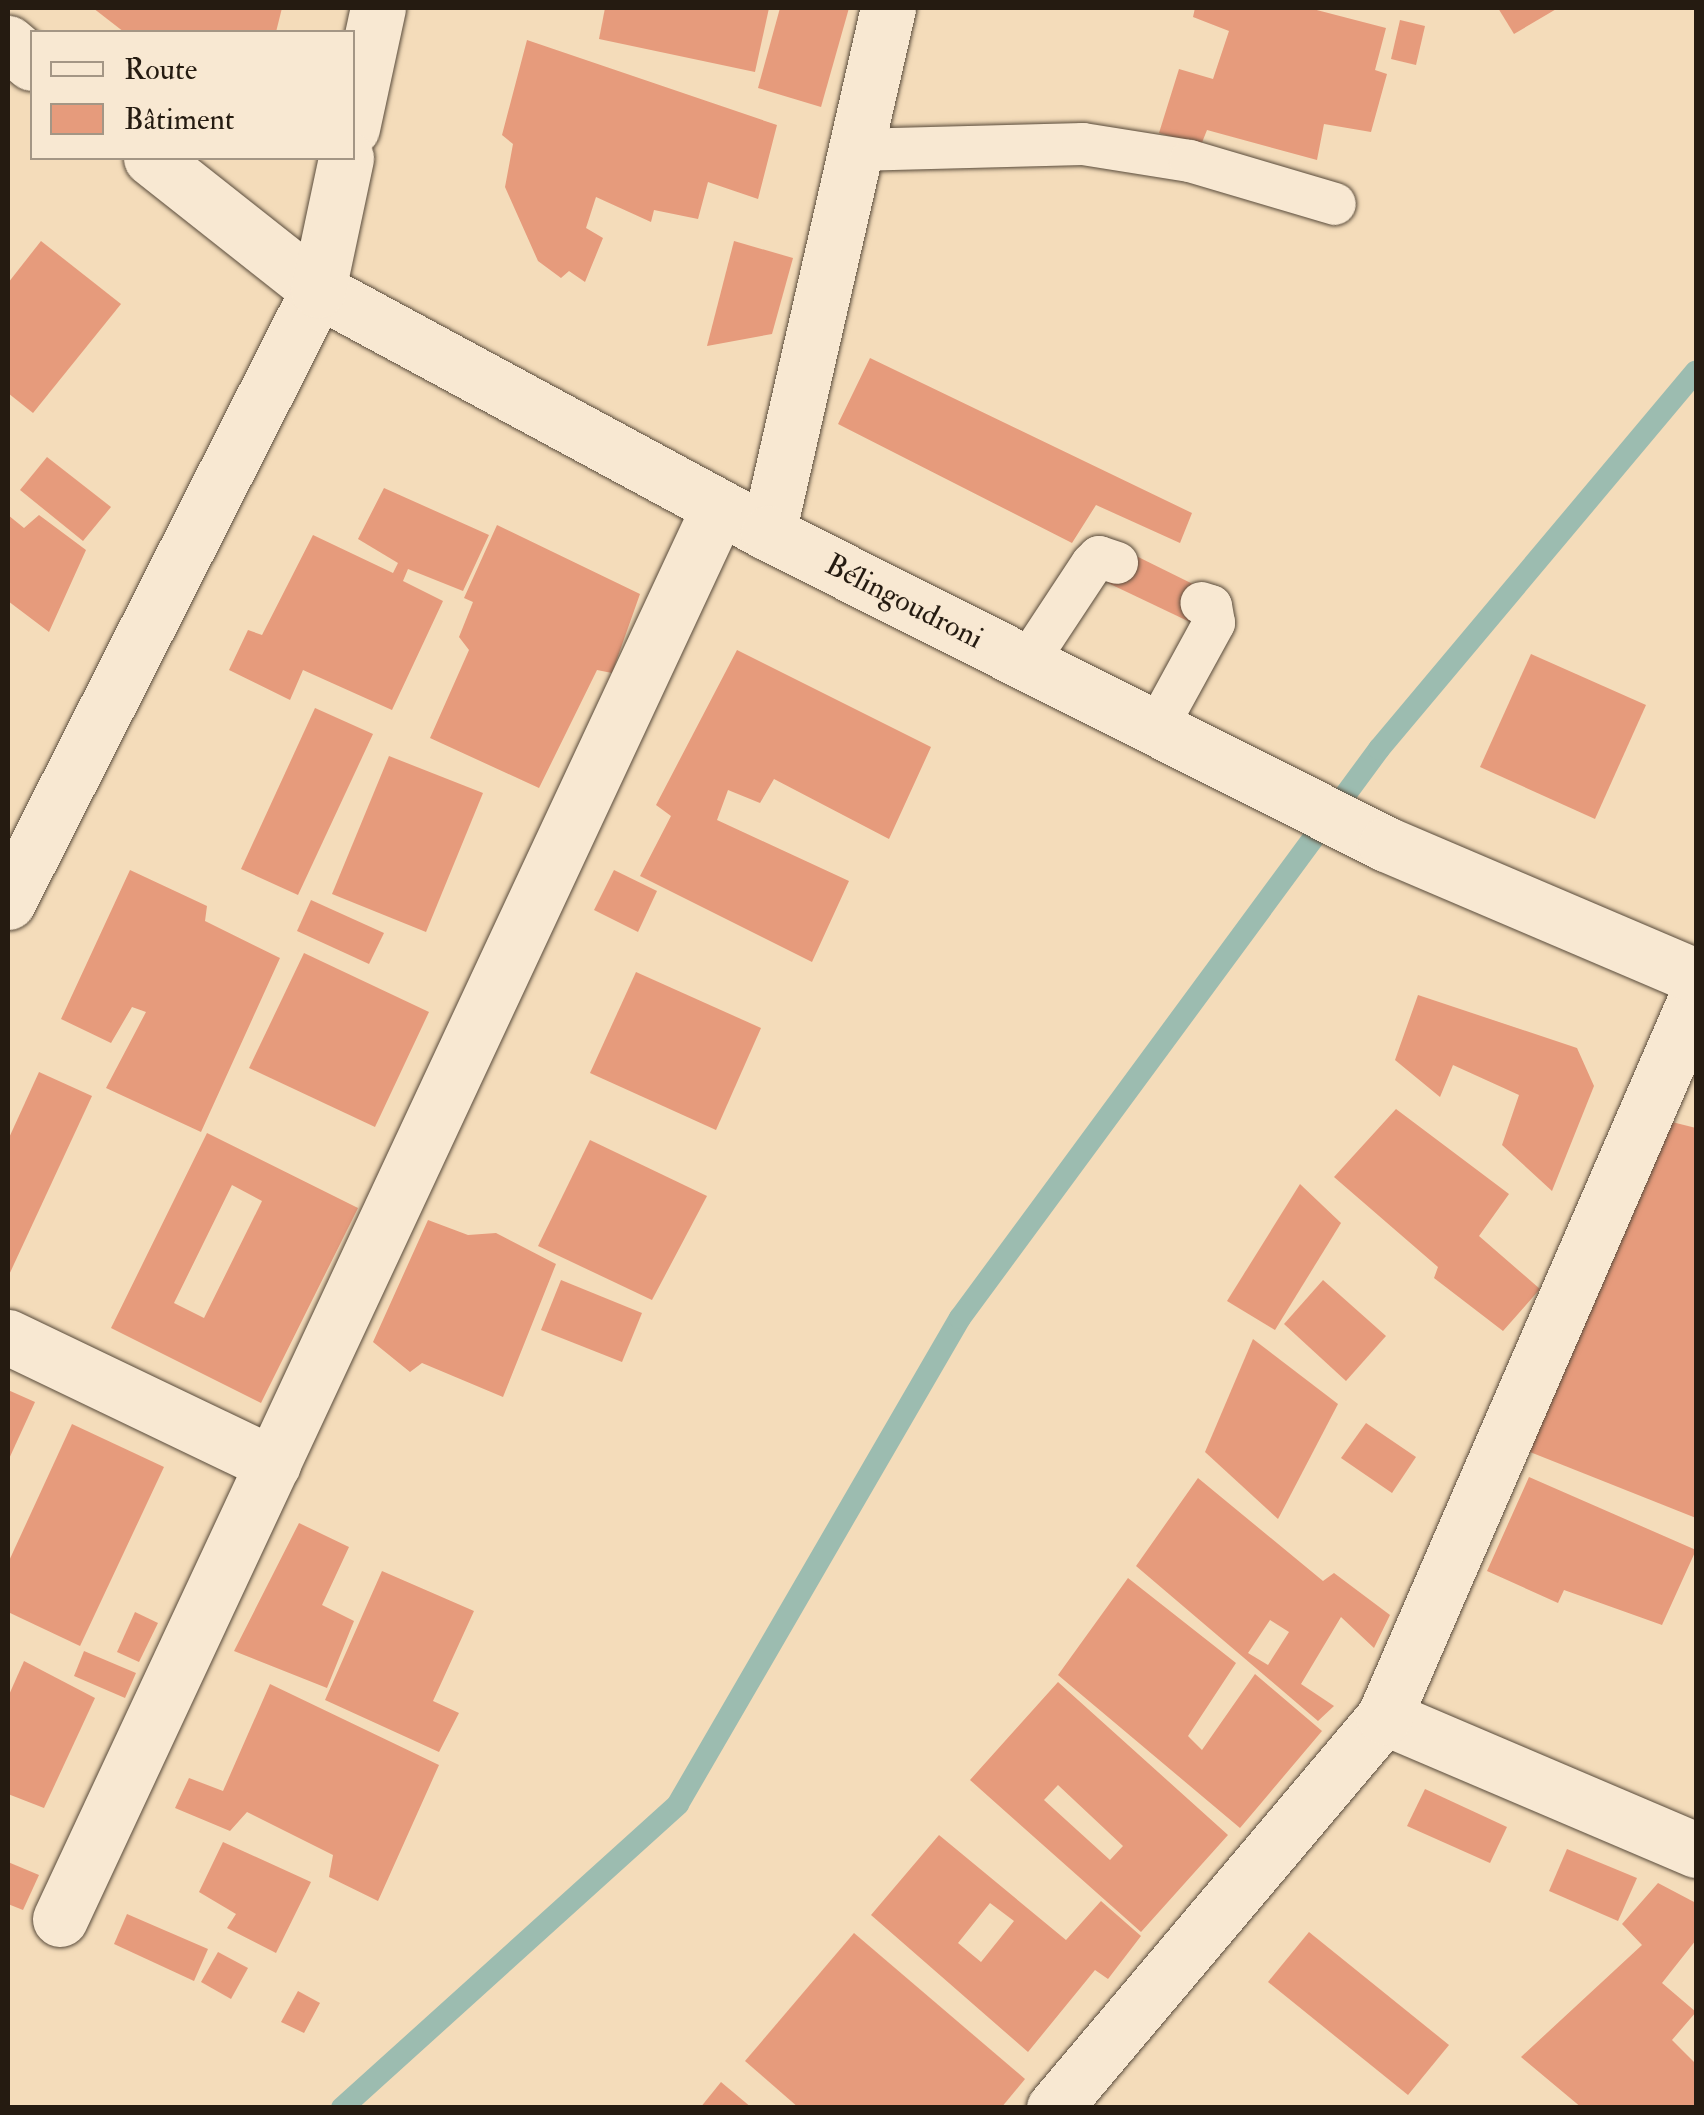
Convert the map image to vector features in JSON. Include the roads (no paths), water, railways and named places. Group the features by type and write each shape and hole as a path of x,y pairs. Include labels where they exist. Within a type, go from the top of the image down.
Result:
{"street":[{"path":"355,114 378,8"},
{"path":"768,533 888,8"},
{"path":"8,43 30,61"},
{"name":"Bélingoudroni","path":"155,160 318,290 768,533 1386,844 1696,976"},
{"path":"8,902 318,290 346,160"},
{"path":"60,1918 719,507"},
{"path":"1054,2108 1384,1717 1696,998"},
{"path":"8,1338 272,1464"},
{"path":"1384,1717 1696,1850"}],"lane":[{"path":"855,150 1083,144 1190,161 1335,204"},
{"path":"1026,664 1092,564 1099,557 1117,563"},
{"path":"1156,729 1214,622 1202,602"}],"waterway":[{"path":"342,2108 678,1804 960,1318 1379,749 1696,371"}]}
